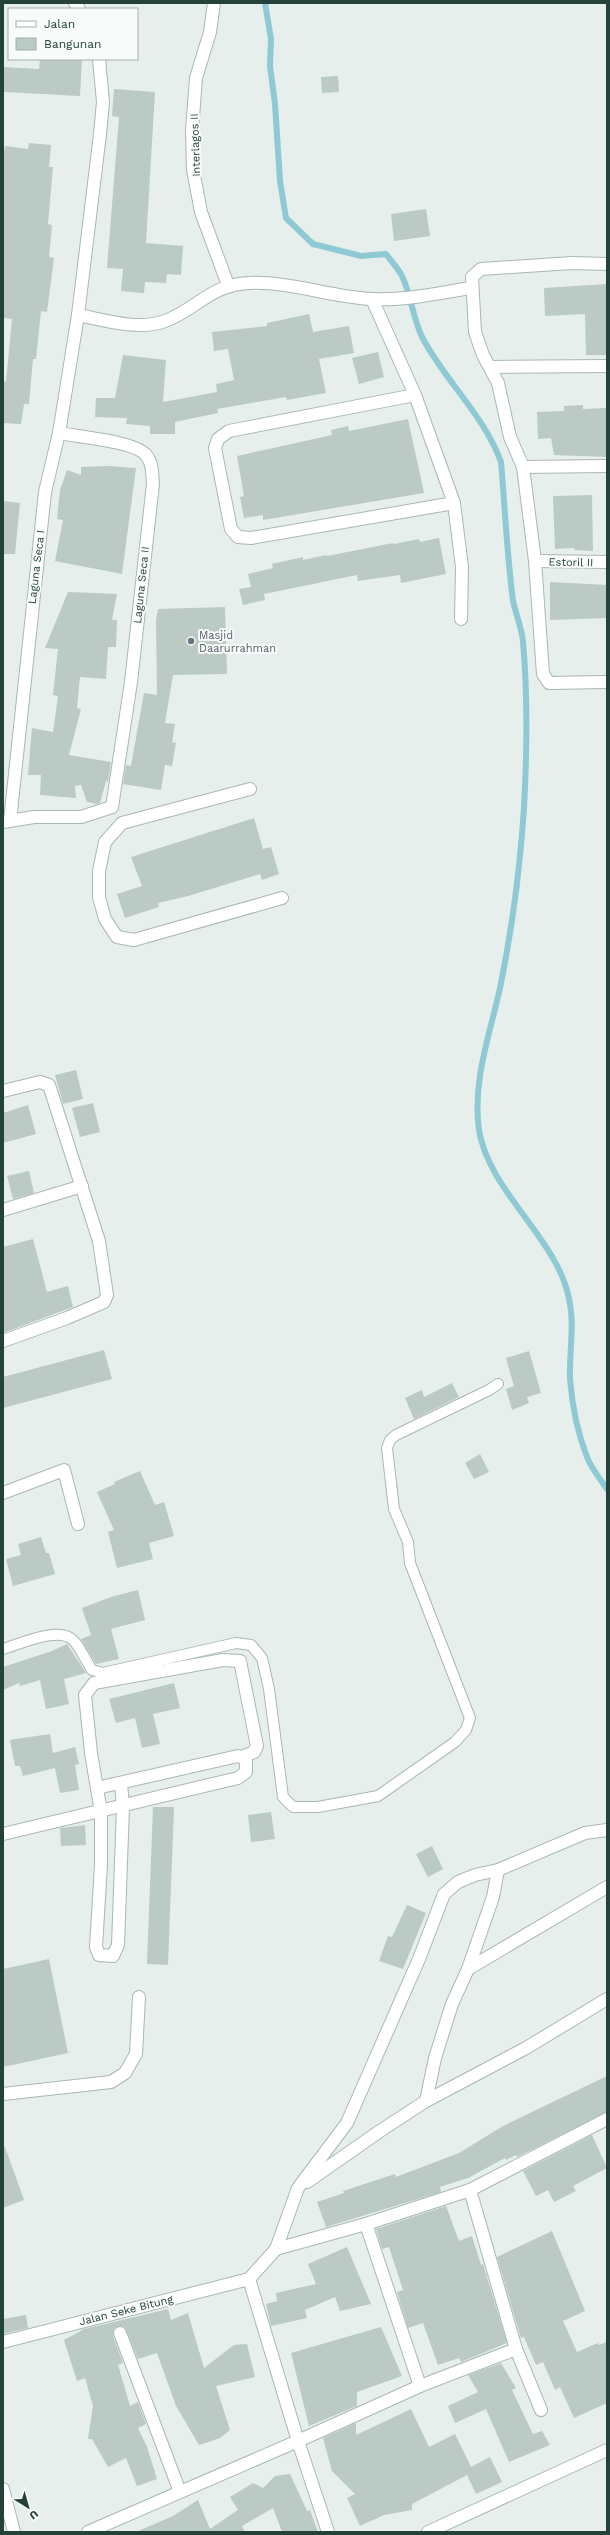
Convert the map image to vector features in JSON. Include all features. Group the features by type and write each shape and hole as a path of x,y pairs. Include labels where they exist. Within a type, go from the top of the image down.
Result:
{"street":[{"name":"Interlagos II","path":"214,3 210,32 196,78 192,130 194,170 201,212 228,285"},
{"name":"Laguna Seca I","path":"6,822 45,492 59,433 78,315 103,102 99,60"},
{"path":"607,264 572,263 481,269 472,277 471,288 475,332 483,355 498,384 510,437 523,467 534,561 543,674 549,683 607,682"},
{"path":"78,315 129,324 164,322 228,285 251,283 372,299 393,298 471,288"},
{"path":"372,299 415,395 454,503 462,567 462,619"},
{"path":"490,366 607,366"},
{"path":"415,395 229,431 218,439 216,448 231,529 238,537 252,538 454,503"},
{"name":"Laguna Seca II","path":"59,433 135,447 146,455 152,467 153,484 131,682 112,807"},
{"path":"523,467 607,466"},
{"name":"Estoril II","path":"534,561 607,562"},
{"path":"250,789 122,823 105,842 98,871 99,896 105,919 117,937 134,940 282,898"},
{"path":"6,822 34,818 82,817 112,807 122,823"},
{"path":"3,1091 40,1082 49,1085 99,1241 107,1295 104,1302 67,1318 3,1341"},
{"path":"3,1210 82,1186"},
{"path":"3,1493 64,1470 78,1524"},
{"path":"97,1788 238,1756 242,1757 254,1752 257,1746 240,1661 223,1660 94,1683 85,1695 100,1812 101,1865 96,1948 100,1955 107,1958 113,1956 118,1945 123,1807 121,1783"},
{"path":"3,1834 123,1807 238,1778 246,1772 246,1761 242,1757"},
{"path":"328,2532 298,2441 249,2279 276,2249 298,2188 347,2123 419,1959 444,1894 458,1882 475,1875 498,1870 585,1833 607,1830"},
{"path":"426,2102 435,2058 452,2004 468,1969 493,1897 498,1870"},
{"path":"468,1969 607,1886"},
{"path":"3,2094 111,2082 124,2073 136,2054 139,1998"},
{"path":"298,2188 380,2131 426,2102 526,2048 607,1999"},
{"path":"276,2249 366,2224 470,2190 607,2119"},
{"path":"470,2190 516,2349 541,2410"},
{"path":"366,2224 420,2386"},
{"name":"Jalan Seke Bitung","path":"3,2342 249,2279"},
{"path":"120,2332 180,2492"},
{"path":"88,2532 298,2441 420,2386 516,2349"},
{"path":"428,2532 606,2453"},
{"path":"3,2489 10,2528"}],"lane":[{"path":"3,1649 50,1634 66,1635 74,1641 92,1670 103,1673 236,1643 251,1645 262,1658 269,1689 283,1797 293,1807 318,1807 378,1796 455,1742 466,1730 470,1718 410,1563 408,1542 394,1509 387,1448 390,1440 396,1435 489,1390 498,1384"}],"building":[{"path":"40,60 82,60 80,96 3,92 3,67 39,69"},
{"path":"338,76 339,92 322,93 321,77"},
{"path":"114,89 155,92 146,243 183,246 181,275 167,274 166,283 145,282 144,293 121,291 123,269 107,268 119,117 112,116"},
{"path":"29,143 51,145 49,167 53,167 48,224 52,225 49,257 54,258 47,312 41,311 36,359 33,359 29,404 24,404 21,424 3,423 3,381 6,382 12,319 3,318 3,161 5,146 28,149"},
{"path":"426,209 430,236 394,241 391,214"},
{"path":"607,284 606,355 586,355 585,314 545,316 544,288"},
{"path":"309,314 313,332 349,326 354,353 319,359 326,393 287,400 286,397 217,409 218,413 175,422 175,434 150,434 150,426 126,424 127,418 95,417 96,398 115,398 123,355 166,360 163,402 217,392 216,384 234,380 228,349 214,351 212,332 267,326 267,323"},
{"path":"378,352 384,377 359,384 352,358"},
{"path":"583,405 583,409 606,408 607,457 554,455 551,438 538,439 537,412 564,411 564,406"},
{"path":"408,419 424,493 263,520 263,515 244,518 240,497 244,496 237,456 332,435 331,430 348,426 349,431"},
{"path":"108,466 136,468 122,574 55,561 63,520 57,519 60,490 67,470 81,475 81,467"},
{"path":"592,495 593,551 574,550 574,548 555,549 553,496"},
{"path":"3,501 20,503 15,554 3,554"},
{"path":"439,538 446,574 401,583 400,575 358,581 357,575 264,594 265,600 243,605 239,589 251,587 248,574 273,568 272,564 303,557 303,560 393,543 419,539 420,542"},
{"path":"550,582 607,585 607,618 550,620"},
{"path":"68,592 117,594 112,620 117,620 116,647 108,647 106,679 80,677 77,708 81,709 69,755 111,762 108,782 106,781 100,803 97,804 87,802 81,785 75,786 76,798 40,795 41,775 28,775 32,728 53,732 58,696 53,695 58,649 45,648"},
{"path":"225,607 227,674 173,675 165,723 175,724 172,742 176,743 172,766 165,765 161,790 123,784 126,765 131,766 144,693 157,695 156,620 158,609"},
{"path":"254,818 263,849 271,847 279,874 262,880 260,874 188,896 158,903 159,907 125,918 117,894 142,886 131,857"},
{"path":"76,1070 83,1099 63,1104 55,1075"},
{"path":"93,1103 100,1132 80,1137 72,1108"},
{"path":"28,1105 36,1134 3,1143 3,1113"},
{"path":"29,1171 34,1193 13,1199 7,1176"},
{"path":"33,1239 47,1292 68,1286 73,1307 3,1333 3,1247"},
{"path":"104,1350 112,1379 3,1408 3,1377"},
{"path":"529,1351 541,1393 527,1397 529,1403 512,1410 506,1389 514,1386 506,1358"},
{"path":"452,1383 459,1397 414,1419 405,1398 422,1390 424,1397"},
{"path":"480,1454 489,1472 474,1479 465,1463"},
{"path":"140,1471 155,1505 164,1502 174,1536 149,1543 153,1559 117,1568 108,1532 114,1530 97,1492 115,1484 114,1482"},
{"path":"41,1537 46,1553 49,1553 55,1574 13,1586 6,1559 21,1555 18,1544"},
{"path":"138,1590 145,1620 111,1629 119,1659 96,1664 81,1639 91,1635 82,1608 111,1597"},
{"path":"67,1644 86,1673 64,1679 69,1704 46,1709 40,1680 20,1686 19,1683 3,1690 3,1667 52,1651"},
{"path":"174,1683 180,1708 153,1714 160,1744 142,1748 135,1718 116,1723 109,1699"},
{"path":"50,1734 53,1753 75,1747 79,1764 75,1765 79,1790 60,1793 55,1768 23,1776 20,1766 15,1766 10,1740"},
{"path":"153,1807 174,1807 168,1965 147,1964"},
{"path":"271,1812 275,1839 251,1842 248,1815"},
{"path":"85,1825 86,1845 61,1846 60,1828"},
{"path":"432,1846 443,1869 428,1877 416,1854"},
{"path":"407,1905 426,1913 403,1969 379,1961 388,1936 392,1937"},
{"path":"49,1959 68,2053 3,2067 3,1969"},
{"path":"607,2076 607,2112 517,2157 516,2155 506,2160 505,2158 468,2178 440,2187 441,2192 326,2227 317,2202 344,2193 343,2191 395,2174 396,2177 459,2153 503,2126"},
{"path":"592,2135 607,2168 573,2186 576,2191 554,2202 548,2190 536,2196 523,2171"},
{"path":"3,2147 5,2147 24,2200 3,2208"},
{"path":"446,2206 459,2241 472,2236 481,2265 483,2264 507,2343 461,2362 459,2358 438,2365 423,2323 408,2328 397,2292 403,2290 389,2247 382,2249 376,2229"},
{"path":"552,2231 585,2311 563,2321 577,2352 598,2343 599,2345 607,2342 607,2403 574,2418 560,2387 555,2390 543,2362 536,2365 524,2337 521,2338 497,2257"},
{"path":"347,2247 371,2304 340,2311 335,2297 305,2310 307,2318 271,2326 266,2304 277,2301 276,2293 316,2284 308,2264"},
{"path":"168,2309 171,2320 188,2313 204,2368 234,2345 247,2344 255,2377 216,2386 230,2430 220,2438 199,2445 176,2406 157,2353 138,2359 125,2327 121,2326 114,2328 113,2336 123,2363 118,2365 130,2406 138,2402 146,2424 138,2428 147,2447 157,2479 137,2486 126,2458 108,2467 92,2439 88,2439 93,2406 85,2378 77,2381 64,2340 84,2329"},
{"path":"26,2315 28,2328 3,2334 3,2319"},
{"path":"381,2327 402,2376 357,2392 357,2406 309,2426 291,2353"},
{"path":"501,2363 516,2388 512,2390 533,2434 542,2431 550,2445 509,2462 486,2409 455,2423 448,2406 478,2392 468,2375"},
{"path":"411,2409 429,2447 455,2434 471,2467 490,2457 502,2482 476,2494 467,2475 412,2504 412,2510 384,2515 360,2526 347,2498 355,2494 332,2471 323,2438 356,2423 356,2435"},
{"path":"290,2474 307,2511 310,2510 318,2532 282,2532 273,2508 242,2526 245,2532 136,2532 173,2516 198,2500 210,2529 238,2510 230,2497 253,2483 263,2488 275,2476"}],"waterway":[{"path":"265,3 271,39 270,66 275,104 280,181 286,218 313,244 361,256 386,254 402,276 422,337 431,353 475,413 494,445 501,462 513,601 523,642 525,663 526,767 524,808 515,899 500,988 483,1058 477,1112 479,1130 485,1153 509,1195 552,1256 562,1277 569,1299 572,1319 570,1379 576,1419 589,1461 607,1489"}],"place":[{"name":"Masjid Daarurrahman","path":"191,641"}]}
